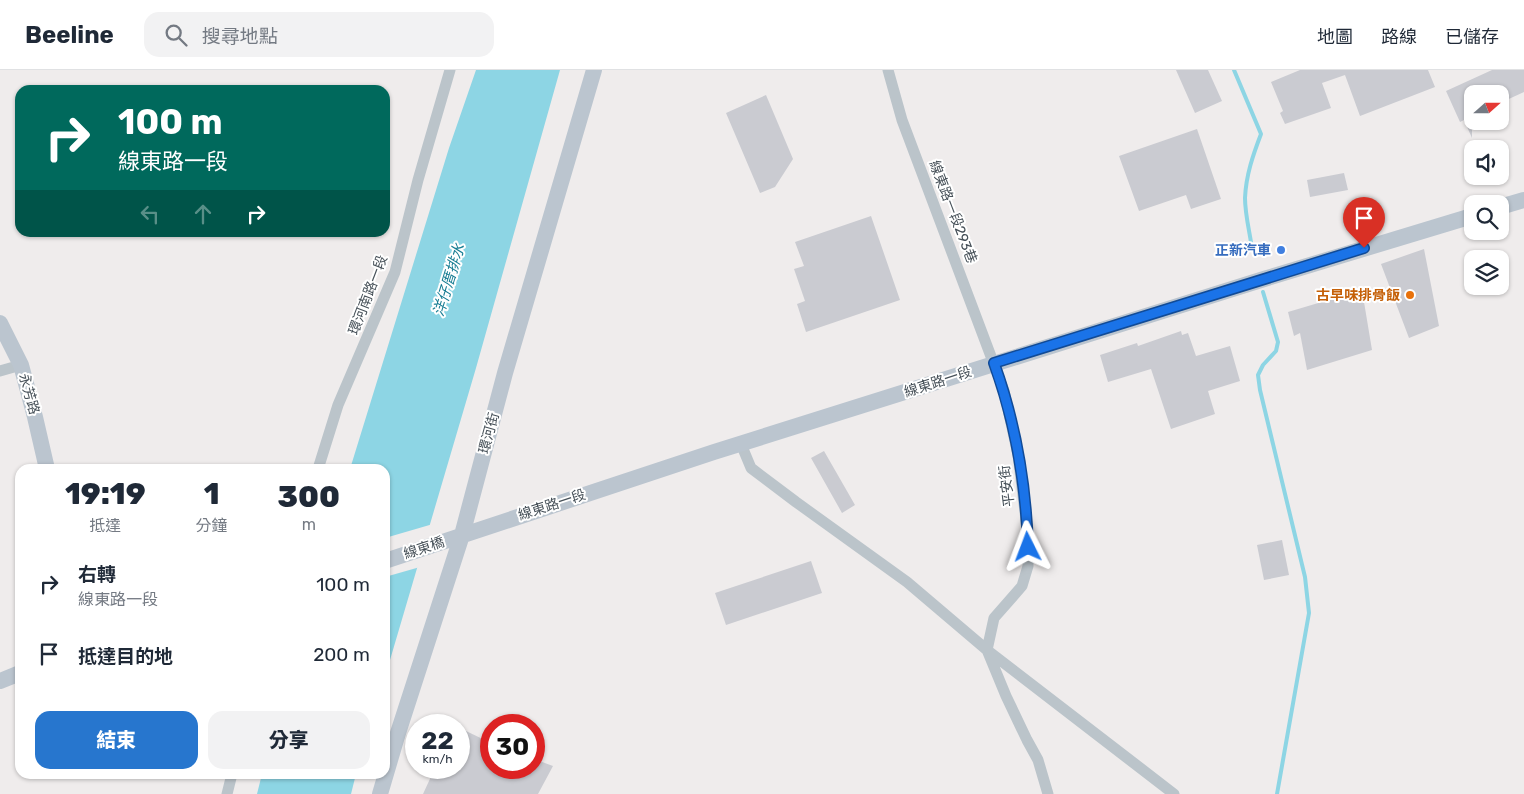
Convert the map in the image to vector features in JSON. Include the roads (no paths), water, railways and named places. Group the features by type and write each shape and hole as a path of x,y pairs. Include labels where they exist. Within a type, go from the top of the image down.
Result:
{"main road":[{"name":"環河街","path":"390,760 462,535 504,372 594,70"},
{"path":"1509,204 1524,200"},
{"name":"線東路一段","path":"462,535 994,363 1464,218"},
{"name":"永芳路","path":"0,323 20,366 46,464"},
{"name":"線東橋","path":"390,559 462,535"},
{"path":"0,681 15,675"},
{"name":"環河街","path":"380,794 384,779"}],"street":[{"name":"環河南路一段","path":"320,464 338,405 395,272 418,180 450,70"},
{"name":"線東路一段293巷","path":"888,70 902,120 994,363"},
{"name":"平安街","path":"987,650 994,618 1022,586 1028,566 1027,528 1018,454 1004,391 994,363"},
{"path":"0,371 20,366"},
{"path":"741,444 752,468 907,582 987,650 1174,794"},
{"path":"987,650 1006,696 1038,760 1048,794"},
{"path":"227,794 231,779"}],"water":[{"name":"洋仔厝排水","path":"476,70 560,70 476,368 390,660 390,464 352,464 449,148"},
{"path":"261,779 355,779 351,794 257,794"}],"waterway":[{"path":"1234,70 1261,134 1250,165 1245,198 1252,249"},
{"path":"1263,292 1278,342 1276,351 1263,365 1258,375 1260,390 1305,577 1309,613 1277,794"}],"place":[{"name":"正新汽車","path":"1281,250"},
{"name":"古早味排骨飯","path":"1410,295"}]}
